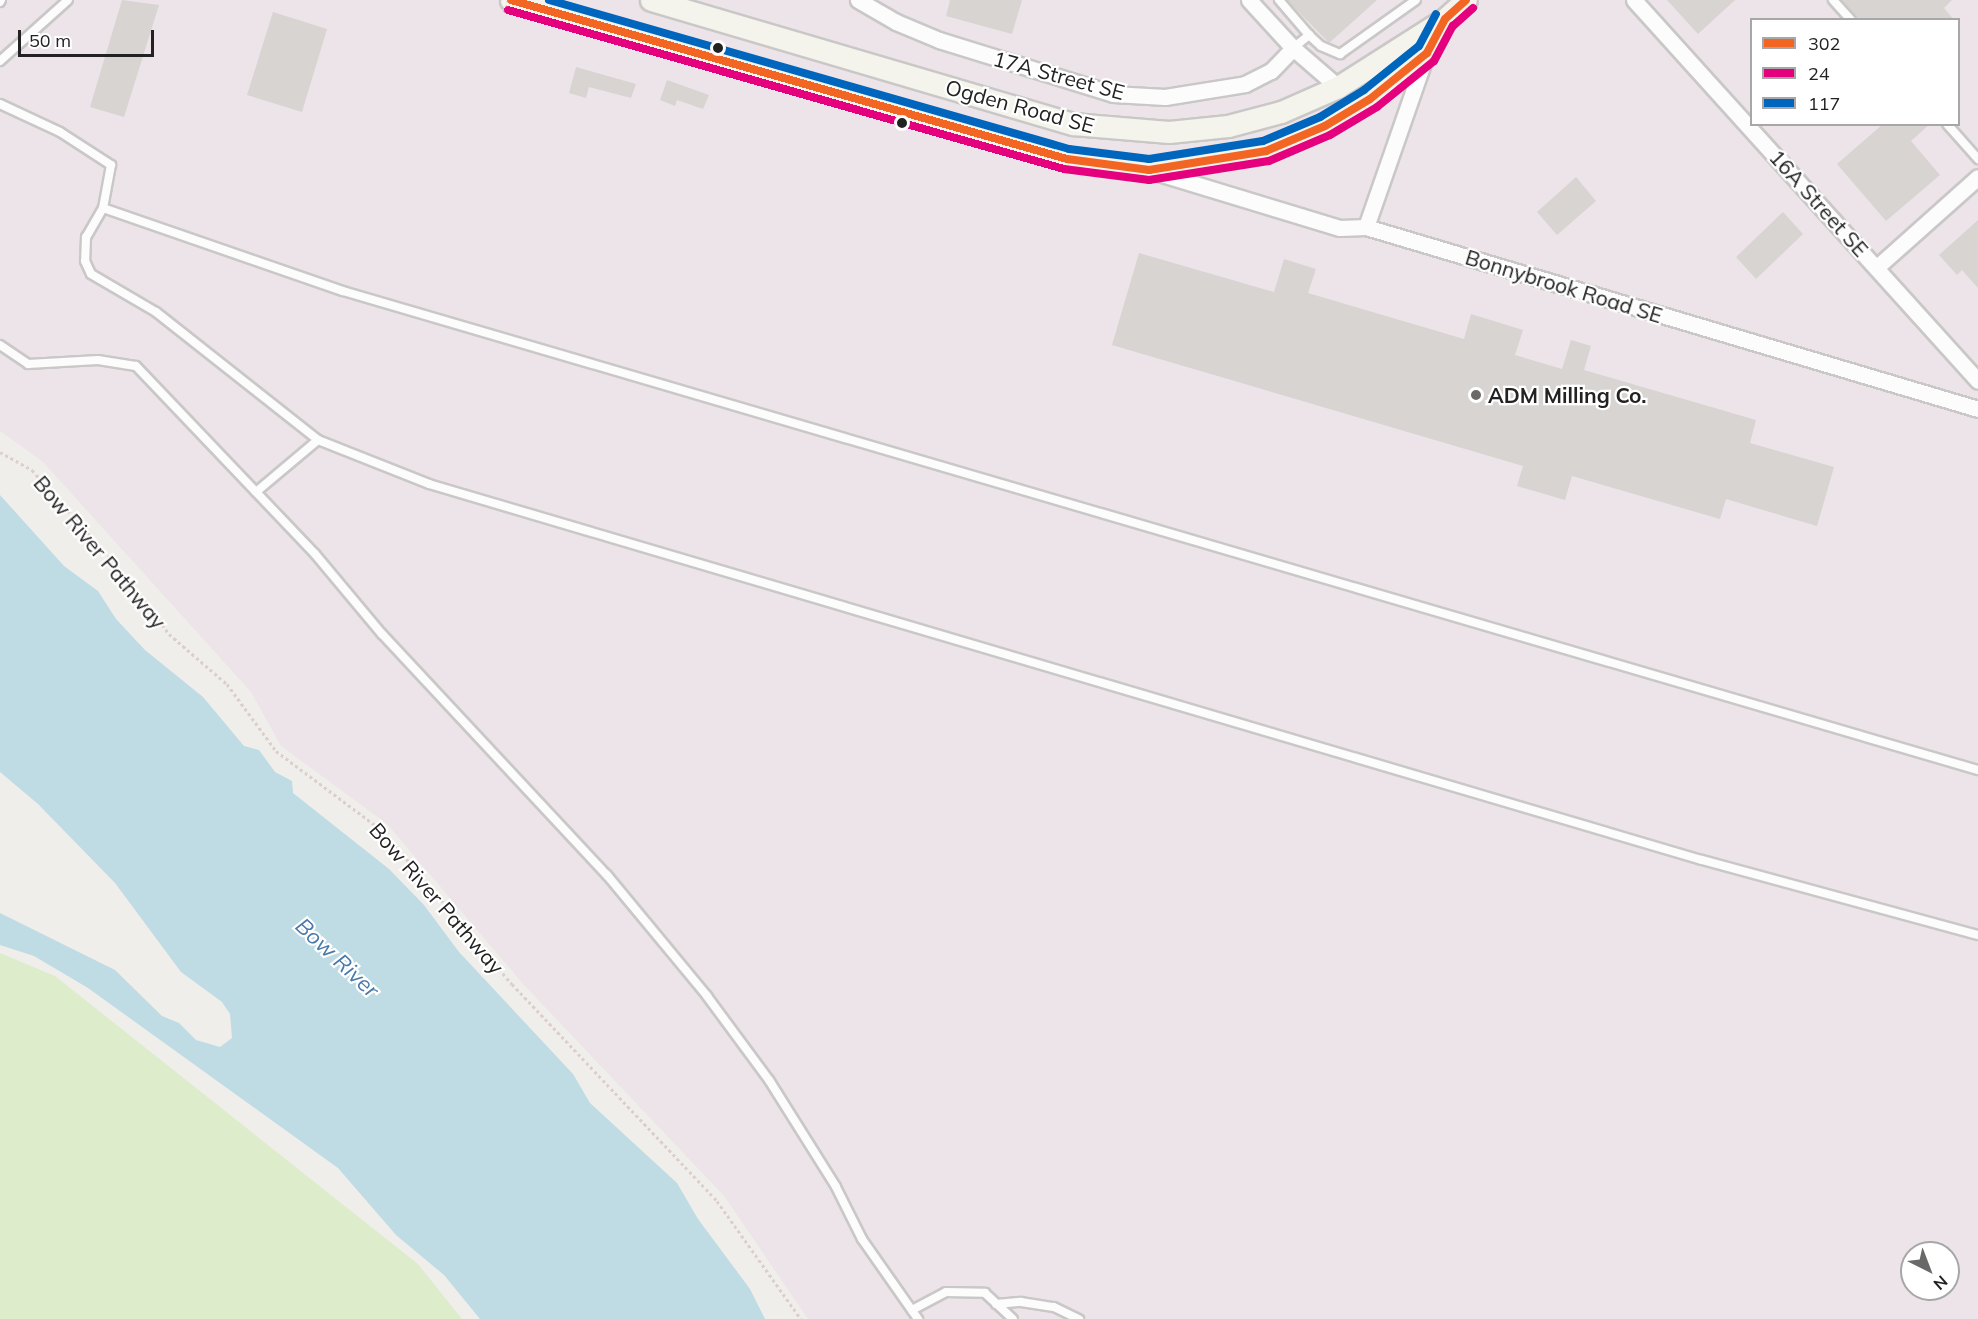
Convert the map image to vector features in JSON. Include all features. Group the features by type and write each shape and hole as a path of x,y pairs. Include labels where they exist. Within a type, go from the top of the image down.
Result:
{"street":[{"name":"Ogden Road SE","path":"512,0 1067,159 1149,170 1266,151 1324,126 1370,99 1426,53"},
{"name":"Ogden Road SE","path":"651,0 1073,124 1105,129 1169,132 1228,126 1281,112 1338,87 1454,9"},
{"name":"17A Street SE","path":"858,0 896,22 939,40 1113,94 1165,97 1245,84 1271,71 1293,48"},
{"name":"16A Street SE","path":"1634,0 1978,381"},
{"path":"1255,2 1293,48 1338,87"},
{"name":"Ogden Road SE","path":"1366,227 1426,53 1454,9"},
{"name":"Bonnybrook Road SE","path":"1149,170 1340,228 1366,227 1978,409"},
{"path":"1877,267 1978,177"}],"lane":[{"path":"0,61 68,0"},
{"path":"1279,0 1321,46 1340,54 1416,0"},
{"path":"1833,0 1849,18"},
{"path":"1293,48 1309,35"},
{"path":"0,104 60,132 111,165 103,208 86,237 85,261 91,274 156,312 318,440 429,484 1702,860 1978,935"},
{"path":"1949,126 1978,159"},
{"path":"103,208 354,295 1978,770"},
{"path":"0,345 28,364 98,360 136,366 256,492 607,876 707,996 769,1080 836,1187 862,1239 918,1319"},
{"path":"256,492 318,440"},
{"path":"912,1310 946,1292 985,1293 1013,1319"},
{"path":"996,1304 1021,1302 1065,1309 1079,1319"}],"path":[{"name":"Bow River Pathway","path":"0,452 32,470 130,581 169,634 227,684 276,751 383,831 512,984 717,1201 801,1319"}],"shaded area":[{"path":"0,0 1978,0 1978,1319 808,1319 724,1196 523,984 387,824 281,746 251,692 43,462 0,431"}],"green space":[{"path":"0,953 55,976 418,1264 462,1319 0,1319"}],"water":[{"name":"Bow River","path":"0,495 64,566 98,591 116,619 145,650 203,697 244,746 259,750 275,772 292,781 293,793 389,869 424,905 459,952 573,1074 590,1103 677,1183 698,1219 750,1289 765,1319 480,1319 444,1275 396,1235 338,1168 88,988 34,956 0,945 0,913 115,970 162,1016 179,1023 196,1040 220,1047 232,1038 230,1014 222,1002 181,972 115,883 38,804 0,772"}],"building":[{"path":"122,0 159,5 124,117 90,107"},
{"path":"950,0 1022,0 1012,34 946,16"},
{"path":"1287,0 1377,0 1329,43"},
{"path":"1667,0 1735,0 1698,34"},
{"path":"1842,0 1952,0 1944,8 1952,18 1858,18"},
{"path":"273,12 327,29 302,112 247,95"},
{"path":"576,67 636,84 631,98 589,87 586,98 569,93"},
{"path":"667,80 709,95 703,109 677,100 675,106 660,100"},
{"path":"1881,126 1928,126 1911,141 1940,175 1886,221 1837,164"},
{"path":"1576,177 1596,201 1557,235 1537,212"},
{"path":"1783,212 1803,234 1756,279 1736,257"},
{"path":"1978,220 1978,288 1962,270 1957,275 1939,255"},
{"name":"ADM Milling Co.","path":"1139,253 1274,292 1284,259 1316,269 1308,293 1464,339 1471,314 1523,330 1515,355 1562,369 1571,340 1591,346 1584,370 1756,420 1750,443 1834,467 1817,526 1726,499 1720,519 1572,476 1565,500 1517,486 1523,466 1112,345"}],"transit line":[{"name":"302","path":"511,0 1067,159 1149,170 1266,151 1325,126 1370,99 1427,53 1445,19 1466,0"},
{"name":"117","path":"549,0 1069,149 1149,159 1263,141 1320,117 1364,90 1419,46 1436,14"},
{"name":"24","path":"508,10 1064,169 1149,180 1269,161 1330,135 1377,107 1434,61 1453,26 1473,8"}],"place":[{"name":"ADM Milling Co.","path":"1476,395"}]}
